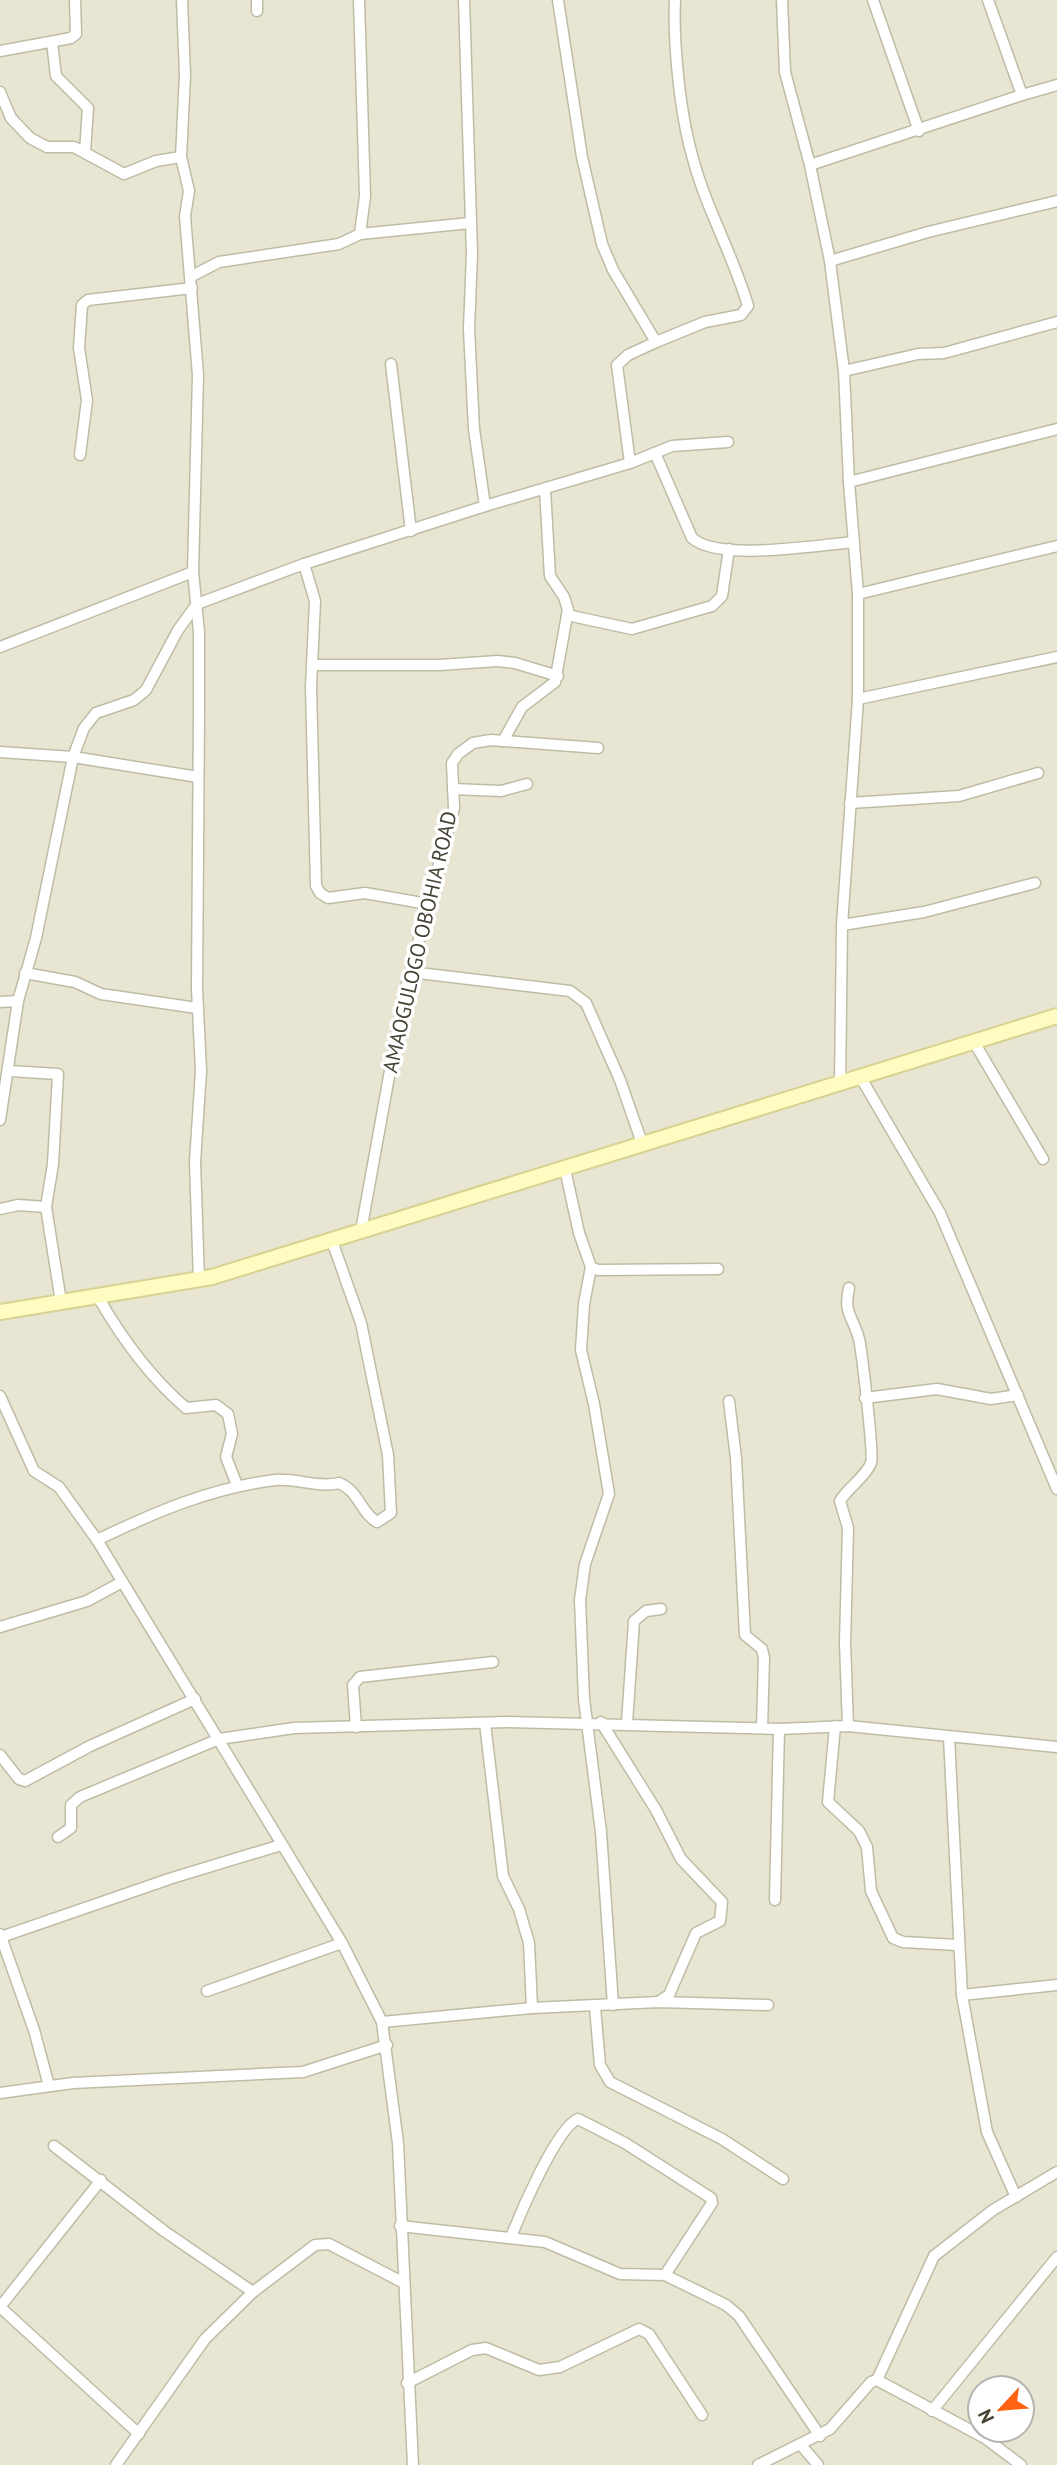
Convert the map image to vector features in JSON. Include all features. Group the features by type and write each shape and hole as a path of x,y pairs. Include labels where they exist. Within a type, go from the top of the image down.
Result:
{"street":[{"path":"0,51 52,42 76,34 75,0"},
{"path":"182,0 185,75 181,158 189,191 185,216 198,388 193,572 197,604 197,1009 201,1071 195,1162 199,1280"},
{"path":"359,0 365,196 360,234"},
{"path":"464,0 470,223 469,329 474,429 485,506"},
{"path":"558,0 577,132 602,244 613,270 656,342"},
{"path":"630,463 617,365 628,355 705,322 741,315 748,306 736,263 706,198 691,153 674,33 675,0"},
{"path":"782,0 785,72 810,165 830,261 844,371 858,594 858,699 842,925 840,1084"},
{"path":"873,0 919,131"},
{"path":"988,0 1023,95"},
{"path":"52,42 56,76 88,108 85,152"},
{"path":"810,165 1057,85"},
{"path":"0,92 11,118 39,144 74,147 124,174 156,161 181,158"},
{"path":"0,124 11,118"},
{"path":"830,261 928,232 1057,201"},
{"path":"191,276 219,261 339,244 360,234 470,223"},
{"path":"80,455 87,400 79,348 82,305 88,300 192,288"},
{"path":"844,371 918,354 944,353 1057,322"},
{"path":"391,364 411,531"},
{"path":"849,482 1057,429"},
{"path":"0,1121 10,1071 18,1002 36,938 73,757 84,729 96,713 134,700 146,690 178,630 197,604 304,564 630,463 672,446 728,442"},
{"path":"655,453 692,538 702,545 748,551 854,542"},
{"path":"503,741 522,707 552,687 558,676 567,615 564,597 550,576 545,489"},
{"path":"858,594 1057,546"},
{"path":"567,615 632,629 712,606 722,596 729,549"},
{"path":"304,564 315,601 314,849 320,893 328,898 365,893 428,904"},
{"path":"0,647 193,572"},
{"path":"858,699 1057,657"},
{"path":"313,665 439,665 498,661 515,663 558,676"},
{"name":"AMAOGULOGO OBOHIA ROAD","path":"361,1231 410,972 449,828 453,789 452,763 458,754 473,743 503,741 598,748"},
{"path":"0,752 73,757 198,777"},
{"path":"850,803 959,796 1038,772"},
{"path":"453,789 501,791 527,785"},
{"path":"842,925 924,912 1035,883"},
{"path":"410,972 570,991 580,996 586,1003 620,1080 642,1143"},
{"path":"25,973 75,982 102,994 197,1009"},
{"path":"0,1002 18,1002"},
{"path":"0,1312 199,1280 1057,1016"},
{"path":"974,1042 1043,1159"},
{"path":"10,1071 55,1071 58,1074 53,1164 46,1207 61,1302"},
{"path":"861,1078 940,1213 989,1335 1018,1395 1057,1489"},
{"path":"565,1169 579,1233 591,1267 583,1313 581,1350 609,1494 585,1564 580,1600 587,1722 601,1832 613,2005"},
{"path":"0,1209 18,1205 46,1207"},
{"path":"97,1540 171,1506 237,1485 280,1480 326,1486 339,1483 351,1487 369,1517 377,1522 391,1513 388,1455 361,1323 332,1241"},
{"path":"591,1267 598,1270 718,1269"},
{"path":"848,1726 845,1643 848,1528 840,1501 846,1490 871,1463 873,1449 858,1336 846,1311 849,1288"},
{"path":"97,1297 140,1358 186,1408 216,1405 228,1414 232,1434 226,1457 237,1485"},
{"path":"865,1398 937,1389 991,1399 1018,1395"},
{"path":"0,1396 34,1471 59,1487 97,1540 342,1943 382,2022 398,2143 407,2383 414,2465"},
{"path":"729,1401 736,1458 745,1635 762,1649 764,1658 762,1728"},
{"path":"0,1627 87,1601 122,1581"},
{"path":"627,1723 634,1621 646,1611 661,1609"},
{"path":"356,1727 353,1685 360,1676 493,1662"},
{"path":"0,1755 19,1779 25,1781 90,1746 195,1699"},
{"path":"58,1837 71,1828 74,1801 219,1739 269,1730 587,1722 779,1729 848,1726 1057,1747"},
{"path":"601,1722 656,1810 681,1859 722,1902 720,1922 696,1933 669,1995 659,2002"},
{"path":"485,1723 503,1876 519,1909 529,1943 532,2008"},
{"path":"835,1726 828,1802 859,1831 867,1847 871,1891 885,1925 893,1938 903,1942 957,1944"},
{"path":"775,1900 779,1729"},
{"path":"949,1737 957,1944 962,1995 987,2132 1016,2197"},
{"path":"49,2086 34,2030 1,1935 281,1845"},
{"path":"207,1992 342,1943"},
{"path":"962,1995 1057,1985"},
{"path":"382,2022 532,2008 659,2002 768,2004"},
{"path":"596,2007 600,2065 610,2082 722,2139 783,2179"},
{"path":"0,2093 49,2086 303,2072 387,2045"},
{"path":"511,2237 522,2208 565,2128 578,2119 625,2143 711,2198 712,2203 665,2275"},
{"path":"54,2146 164,2231 253,2292"},
{"path":"758,2465 820,2436 877,2380 934,2256 993,2210 1057,2172"},
{"path":"101,2180 0,2307 139,2434"},
{"path":"400,2226 545,2242 620,2274 665,2275 726,2305 739,2316 820,2436"},
{"path":"116,2465 205,2339 253,2292 315,2245 329,2244 402,2282"},
{"path":"932,2411 1057,2257"},
{"path":"407,2383 472,2350 486,2348 539,2370 560,2367 639,2329 649,2334 702,2415"},
{"path":"877,2380 985,2438 1021,2465"},
{"path":"801,2445 818,2465"}],"shaded area":[{"path":"0,0 1057,0 1057,2465 0,2465"}]}
